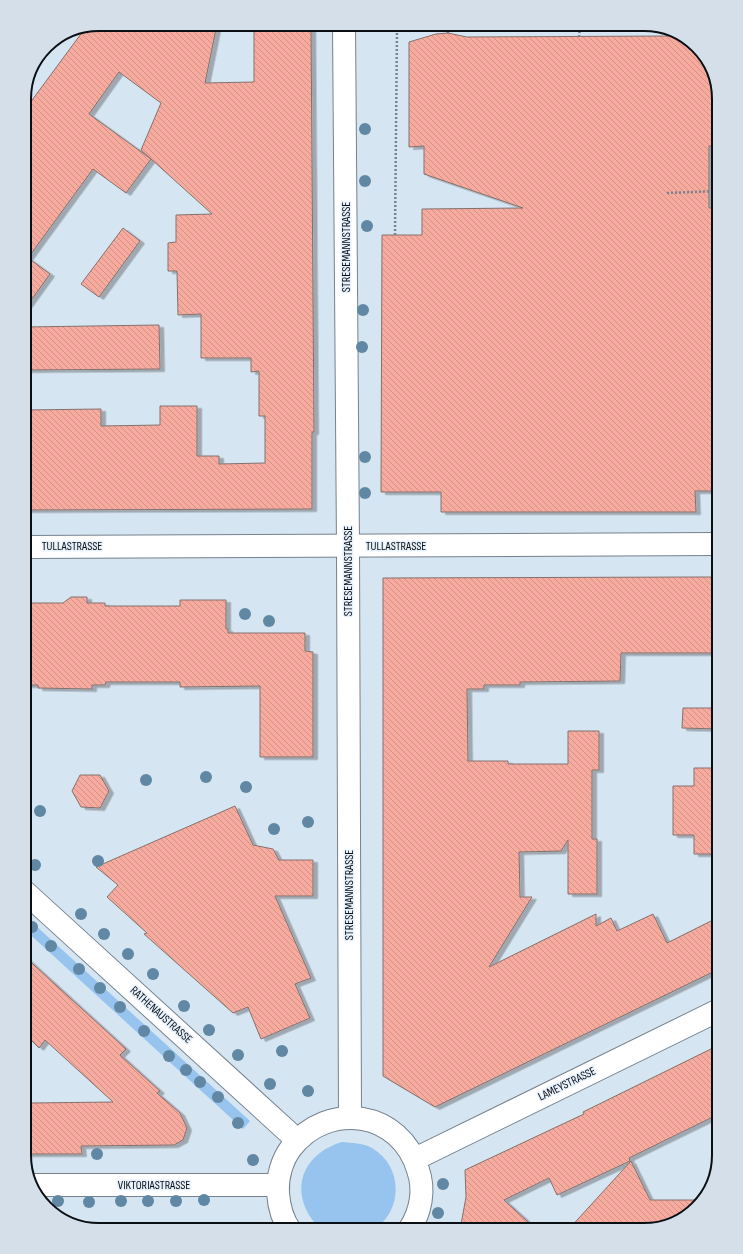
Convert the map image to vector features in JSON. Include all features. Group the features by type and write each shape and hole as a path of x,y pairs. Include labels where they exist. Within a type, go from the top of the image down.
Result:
{"street":[{"name":"STRESEMANNSTRASSE","path":"344,31 350,1117"},
{"name":"TULLASTRASSE","path":"31,547 712,544"},
{"name":"RATHENAUSTRASSE","path":"31,897 297,1140"},
{"name":"LAMEYSTRASSE","path":"415,1159 712,1013"},
{"path":"287,1223 279,1207 277,1185 280,1168 287,1153 297,1140 313,1128 330,1120 350,1117 370,1120 389,1128 404,1142 415,1159 421,1180 421,1201 414,1223"},
{"name":"VIKTORIASTRASSE","path":"38,1185 277,1185"}],"path":[{"path":"395,236 397,31"},
{"path":"579,37 580,31"},
{"path":"668,193 712,191"}],"shaded area":[{"path":"31,921 250,1121 243,1129 31,935"},
{"path":"342,1142 369,1146 382,1156 390,1166 396,1189 390,1212 382,1223 315,1223 309,1215 301,1191 302,1180 312,1161 320,1153"}],"building":[{"path":"216,31 205,83 254,82 254,31 311,31 314,432 312,432 312,509 31,510 31,410 101,409 101,426 160,425 160,406 197,406 197,456 219,456 219,464 265,463 265,416 259,416 259,371 251,372 251,358 201,358 201,314 178,315 177,271 168,271 168,243 176,242 176,215 212,214 151,159 126,193 93,169 31,254 31,102 81,33 86,32","holes":["119,72 161,103 141,150 151,159 89,114"]},
{"path":"448,33 467,37 668,36 682,42 701,61 710,81 712,99 712,146 709,146 709,208 712,208 712,491 695,491 696,512 441,512 441,492 381,492 382,235 422,235 422,209 523,208 424,174 424,146 409,147 409,42 436,34"},
{"path":"123,228 140,241 99,297 81,284"},
{"path":"31,260 50,274 31,300"},
{"path":"159,325 160,369 31,370 31,327"},
{"path":"712,577 712,653 621,653 620,681 520,682 520,685 484,685 484,689 467,689 468,761 508,761 508,764 568,764 568,731 599,731 599,770 592,770 592,839 597,839 597,894 568,894 568,840 561,851 519,852 520,897 532,897 489,967 596,914 596,926 611,918 617,931 653,914 667,943 712,920 712,972 435,1107 383,1076 383,578"},
{"path":"71,597 87,597 87,603 105,603 105,606 180,606 180,600 226,600 226,629 228,629 228,633 305,633 305,651 313,652 313,757 260,757 260,686 180,687 180,682 106,682 105,685 92,685 92,689 38,688 38,685 31,685 31,603 63,603"},
{"path":"683,708 712,708 712,729 682,728"},
{"path":"694,768 712,768 712,854 694,854 694,835 673,835 673,786 694,786"},
{"path":"80,775 100,775 109,791 100,808 81,807 72,791"},
{"path":"235,806 253,845 273,849 279,860 313,860 313,896 275,896 311,978 295,984 310,1018 261,1039 248,1007 233,1013 144,934 147,933 107,897 118,885 96,867"},
{"path":"31,962 126,1049 120,1055 160,1091 157,1093 180,1113 187,1128 183,1140 174,1145 81,1146 82,1154 31,1154 31,1103 113,1102 45,1040 39,1048 31,1040"},
{"path":"712,1048 712,1117 629,1158 630,1161 557,1195 549,1178 504,1200 529,1223 461,1223 466,1197 465,1170 584,1114 583,1112"},
{"path":"631,1161 650,1200 694,1200 682,1212 662,1221 644,1223 574,1223"}]}
